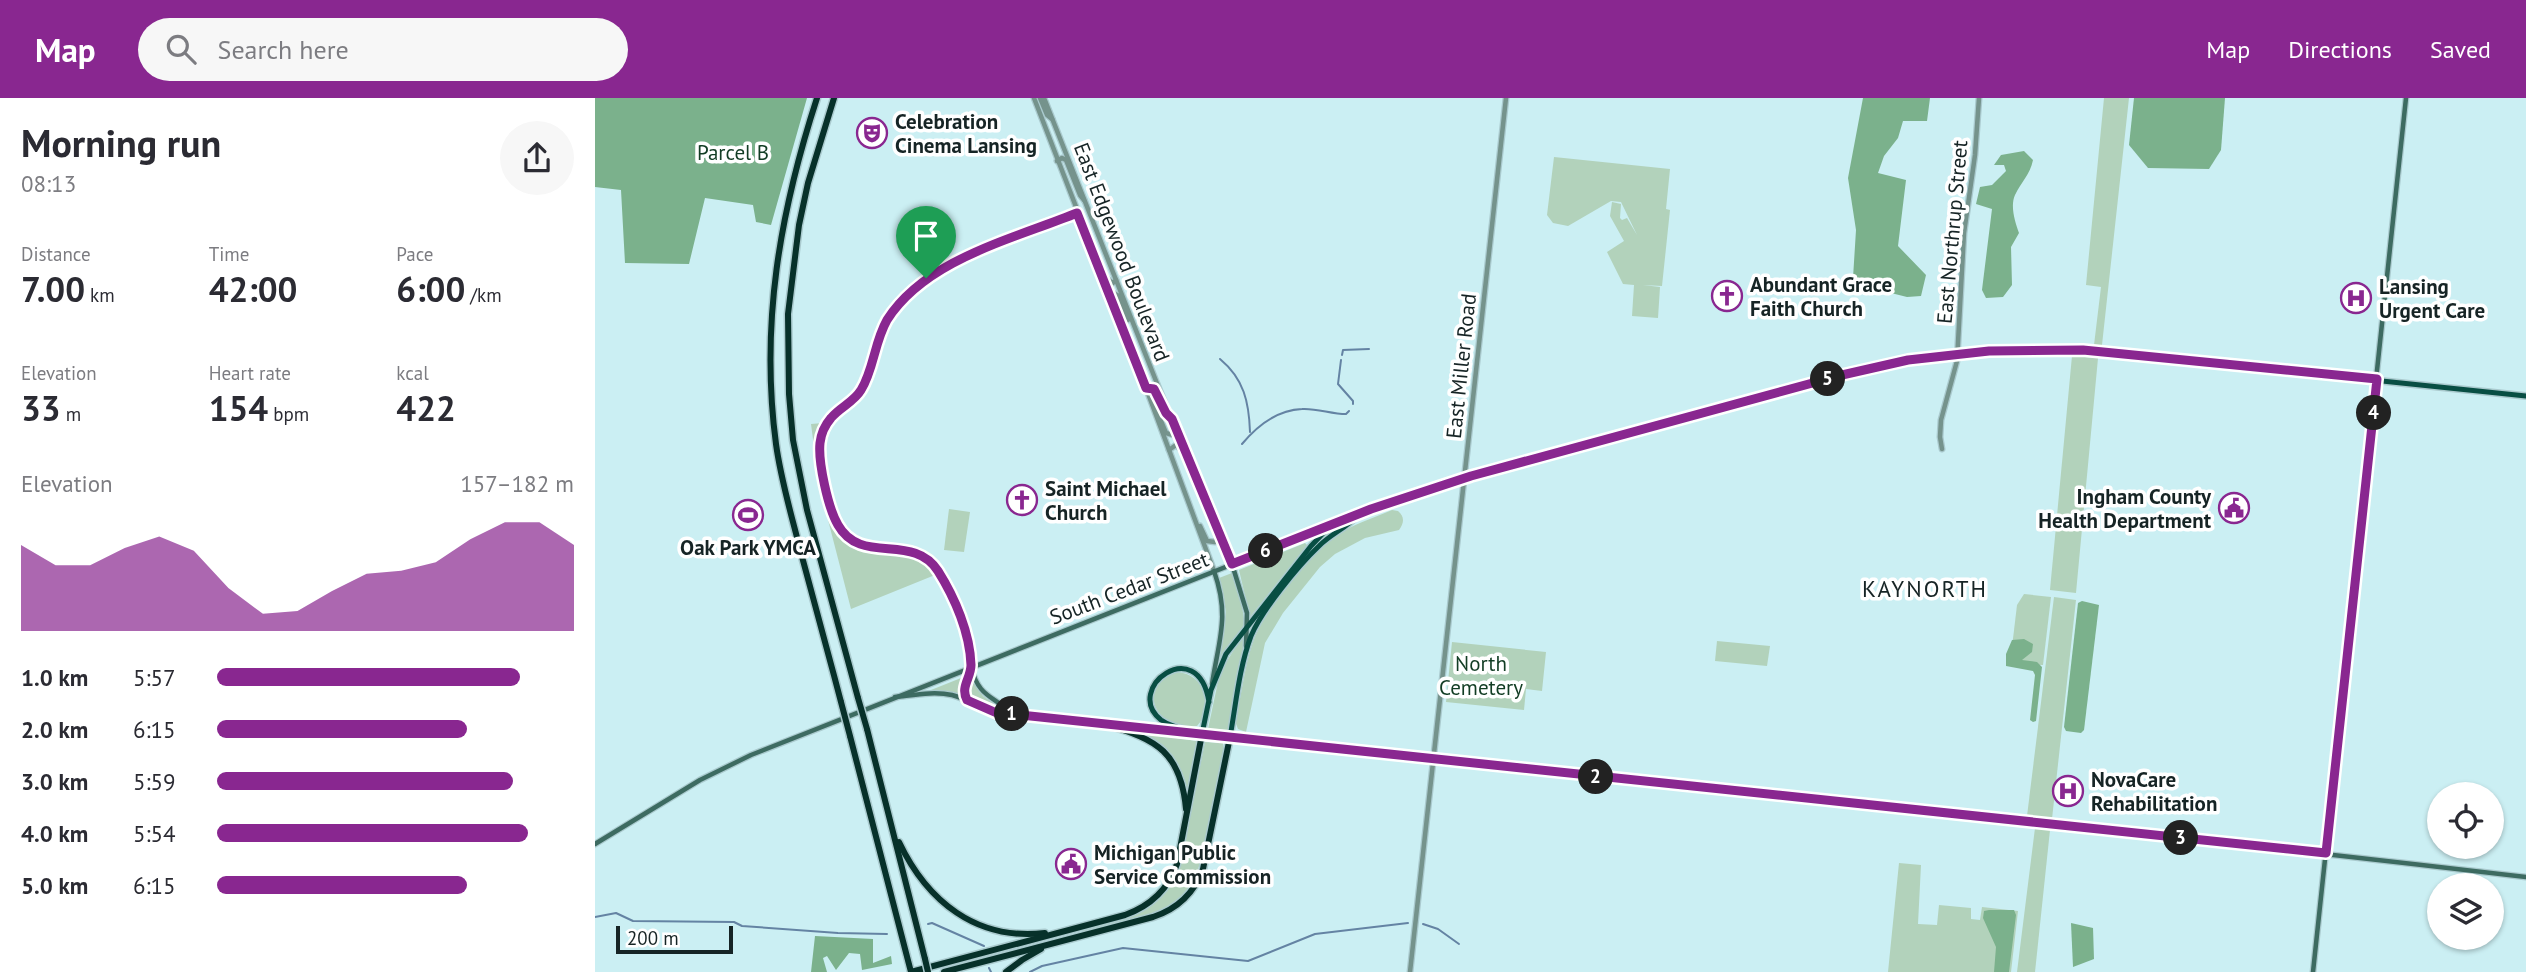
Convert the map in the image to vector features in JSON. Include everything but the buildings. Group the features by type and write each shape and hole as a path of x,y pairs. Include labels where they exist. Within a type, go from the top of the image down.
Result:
{"highway":[{"path":"817,98 795,168 777,258 770,327 776,444 787,500 911,972 1133,912 1159,895 1175,870 1202,734"},
{"path":"834,98 808,183 799,225 787,314 793,440 807,510 894,831 928,972"},
{"path":"1107,724 1142,736 1168,756 1183,785 1186,817"},
{"path":"944,972 1161,914 1177,905 1191,892 1204,864 1230,737"},
{"path":"894,831 919,879 944,904 971,922 999,931 1023,934 1078,928"},
{"path":"1006,972 1031,954 1072,938"}],"main road":[{"path":"2312,972 2406,98"},
{"name":"South Cedar Street","path":"595,844 723,767 1359,514 1465,478 1842,375 1908,360 1957,354 2027,349 2083,350 2526,396"},
{"path":"1230,737 1246,654 1259,621 1308,558 1324,541 1350,524 1359,514"},
{"path":"1202,734 1211,690 1224,657 1311,546 1330,526"},
{"name":"East Edgewood Boulevard","path":"1232,564 1244,601 1248,625 1246,654"},
{"name":"East Edgewood Boulevard","path":"1211,690 1224,615 1221,590 1214,571"},
{"path":"971,667 976,682 985,694 1011,714"},
{"path":"1202,734 1161,720 1152,705 1151,692 1163,674 1172,669 1183,669 1193,672 1203,681 1209,702"},
{"path":"895,697 941,694 967,700 999,714 2326,853 2526,877"}],"street":[{"name":"East Edgewood Boulevard","path":"1034,98 1214,571"},
{"name":"East Edgewood Boulevard","path":"1042,98 1053,119 1232,564"},
{"name":"East Miller Road","path":"1410,972 1506,98"},
{"name":"East Northrup Street","path":"1943,449 1940,437 1941,420 1954,377 1957,354 1964,233 1975,155 1979,98"},
{"path":"1041,119 1054,144 1059,145 1061,141"},
{"path":"1057,161 1062,158 1066,160 1080,195 1085,200"},
{"path":"967,700 964,691 971,667 960,614 933,565 923,556 909,550 874,549 862,546 847,537 833,512 823,471 821,439 831,418 861,391 883,329 896,307 915,287 953,262 1077,213"},
{"path":"1085,233 1090,237 1107,278 1113,283 1116,279"},
{"path":"1110,296 1119,296 1130,324 1135,328"},
{"path":"1146,388 1154,389 1172,419"},
{"path":"1149,397 1155,402 1166,433 1173,435 1177,429"},
{"path":"1169,452 1173,445 1182,448 1203,493"},
{"path":"1185,497 1192,506 1205,539 1215,542 1220,536"}],"green space":[{"name":"Parcel B","path":"595,98 807,98 771,225 756,222 753,205 705,198 689,264 625,263 621,190 595,187"},
{"path":"1863,98 1930,98 1927,121 1903,121 1898,138 1884,156 1878,173 1906,180 1898,246 1926,275 1921,296 1907,297 1879,290 1880,280 1853,278 1856,230 1848,178"},
{"path":"2104,98 2129,98 2102,345 2094,345 2101,287 2086,285"},
{"path":"2134,98 2225,98 2221,150 2209,169 2148,168 2129,145"},
{"path":"2024,151 2033,160 2017,190 2013,204 2019,233 2011,247 2012,285 2003,297 1986,298 1982,290 1992,209 1976,204 1980,187 1992,185 2006,171 2004,165 1994,165 2001,155"},
{"path":"1554,157 1670,169 1666,209 1670,210 1662,286 1643,285 1660,287 1658,318 1632,316 1634,285 1623,284 1607,252 1624,241 1610,216 1612,202 1621,204 1620,218 1627,218 1637,235 1621,202 1611,201 1568,226 1553,223 1547,215"},
{"path":"2072,356 2098,358 2076,593 2050,590"},
{"path":"823,423 817,446 819,470 832,522 842,538 868,550 911,556 924,562 935,575 851,609 819,485 811,424"},
{"path":"949,509 970,512 964,552 944,550"},
{"path":"1392,510 1398,511 1403,518 1399,530 1365,538 1335,554 1320,567 1283,613 1265,643 1246,732 1238,729 1235,721 1250,652 1258,630 1276,601 1300,570 1334,537"},
{"path":"1305,543 1305,548 1250,617 1239,570"},
{"path":"1232,573 1240,595 1245,624 1219,659 1226,612 1219,578"},
{"path":"2024,594 2051,597 2043,665 2010,664 2017,605"},
{"path":"2054,597 2076,600 2052,819 2027,816"},
{"path":"2082,601 2099,605 2084,730 2081,733 2066,731 2064,727 2078,603"},
{"path":"1242,637 1245,639 1228,730 1208,729 1220,672"},
{"path":"2024,639 2033,644 2032,652 2022,660 2037,662 2042,667 2036,721 2033,722 2030,720 2035,675 2033,671 2006,666 2006,654 2012,640"},
{"path":"1717,641 1770,646 1767,666 1715,661"},
{"name":"North Cemetery","path":"1452,642 1546,652 1542,691 1526,689 1524,710 1446,702"},
{"path":"1177,672 1194,679 1204,693 1205,710 1197,726 1171,723 1156,708 1156,688 1164,679"},
{"path":"970,675 983,696 1005,712 992,709 967,696"},
{"path":"966,676 961,695 942,691 926,692"},
{"path":"1148,734 1197,741 1187,792 1171,761"},
{"path":"1205,742 1223,743 1224,750 1204,851 1190,887 1180,899 1160,911 1134,921 1082,932 1083,929 1146,907 1167,887 1182,854"},
{"path":"2035,828 2050,830 2035,972 2017,972"},
{"path":"1899,863 1921,865 1918,924 1937,925 1939,905 1971,908 1971,919 1980,920 1982,907 2018,911 2011,972 1888,972"},
{"path":"2014,910 2016,915 2009,972 1994,972 1996,947 1983,918 1984,911"},
{"path":"2071,923 2093,928 2094,959 2073,967"},
{"path":"815,936 873,939 873,963 891,956 892,964 862,970 860,954 849,953 836,970 827,956 823,958 827,972 811,972"}],"waterway":[{"path":"1342,355 1343,350 1369,349"},
{"path":"1220,359 1235,375 1244,392 1250,432"},
{"path":"1341,360 1338,384 1353,404"},
{"path":"1242,444 1261,425 1284,412 1313,409 1346,414 1349,411"},
{"path":"595,917 616,913 633,921 734,922 742,926 887,934"},
{"path":"928,924 932,923 984,946"},
{"path":"1030,972 1042,966 1123,948 1248,961 1315,934 1408,923"},
{"path":"1423,924 1438,929 1459,944"},
{"path":"989,968 991,972"}],"place":[{"name":"Celebration Cinema Lansing","path":"872,133"},
{"name":"Abundant Grace Faith Church","path":"1727,296"},
{"name":"Lansing Urgent Care","path":"2356,298"},
{"name":"Saint Michael Church","path":"1022,500"},
{"name":"Ingham County Health Department","path":"2234,508"},
{"name":"Oak Park YMCA","path":"748,515"},
{"name":"NovaCare Rehabilitation","path":"2068,791"},
{"name":"Michigan Public Service Commission","path":"1071,864"}],"district":[{"name":"KAYNORTH","path":"1925,588"}],"route":[{"path":"1077,213 1146,388 1154,389 1172,419 1232,564 1371,509 1471,476 1868,368 1908,360 1989,351 2083,350 2377,379 2326,853 1004,715 988,710 967,700 965,696 971,667 967,641 957,609 937,570 927,559 913,551 865,547 847,537 833,512 821,460 821,441 826,426 835,413 861,391 876,343 887,322 902,300 926,278 953,262 1077,213"}]}
